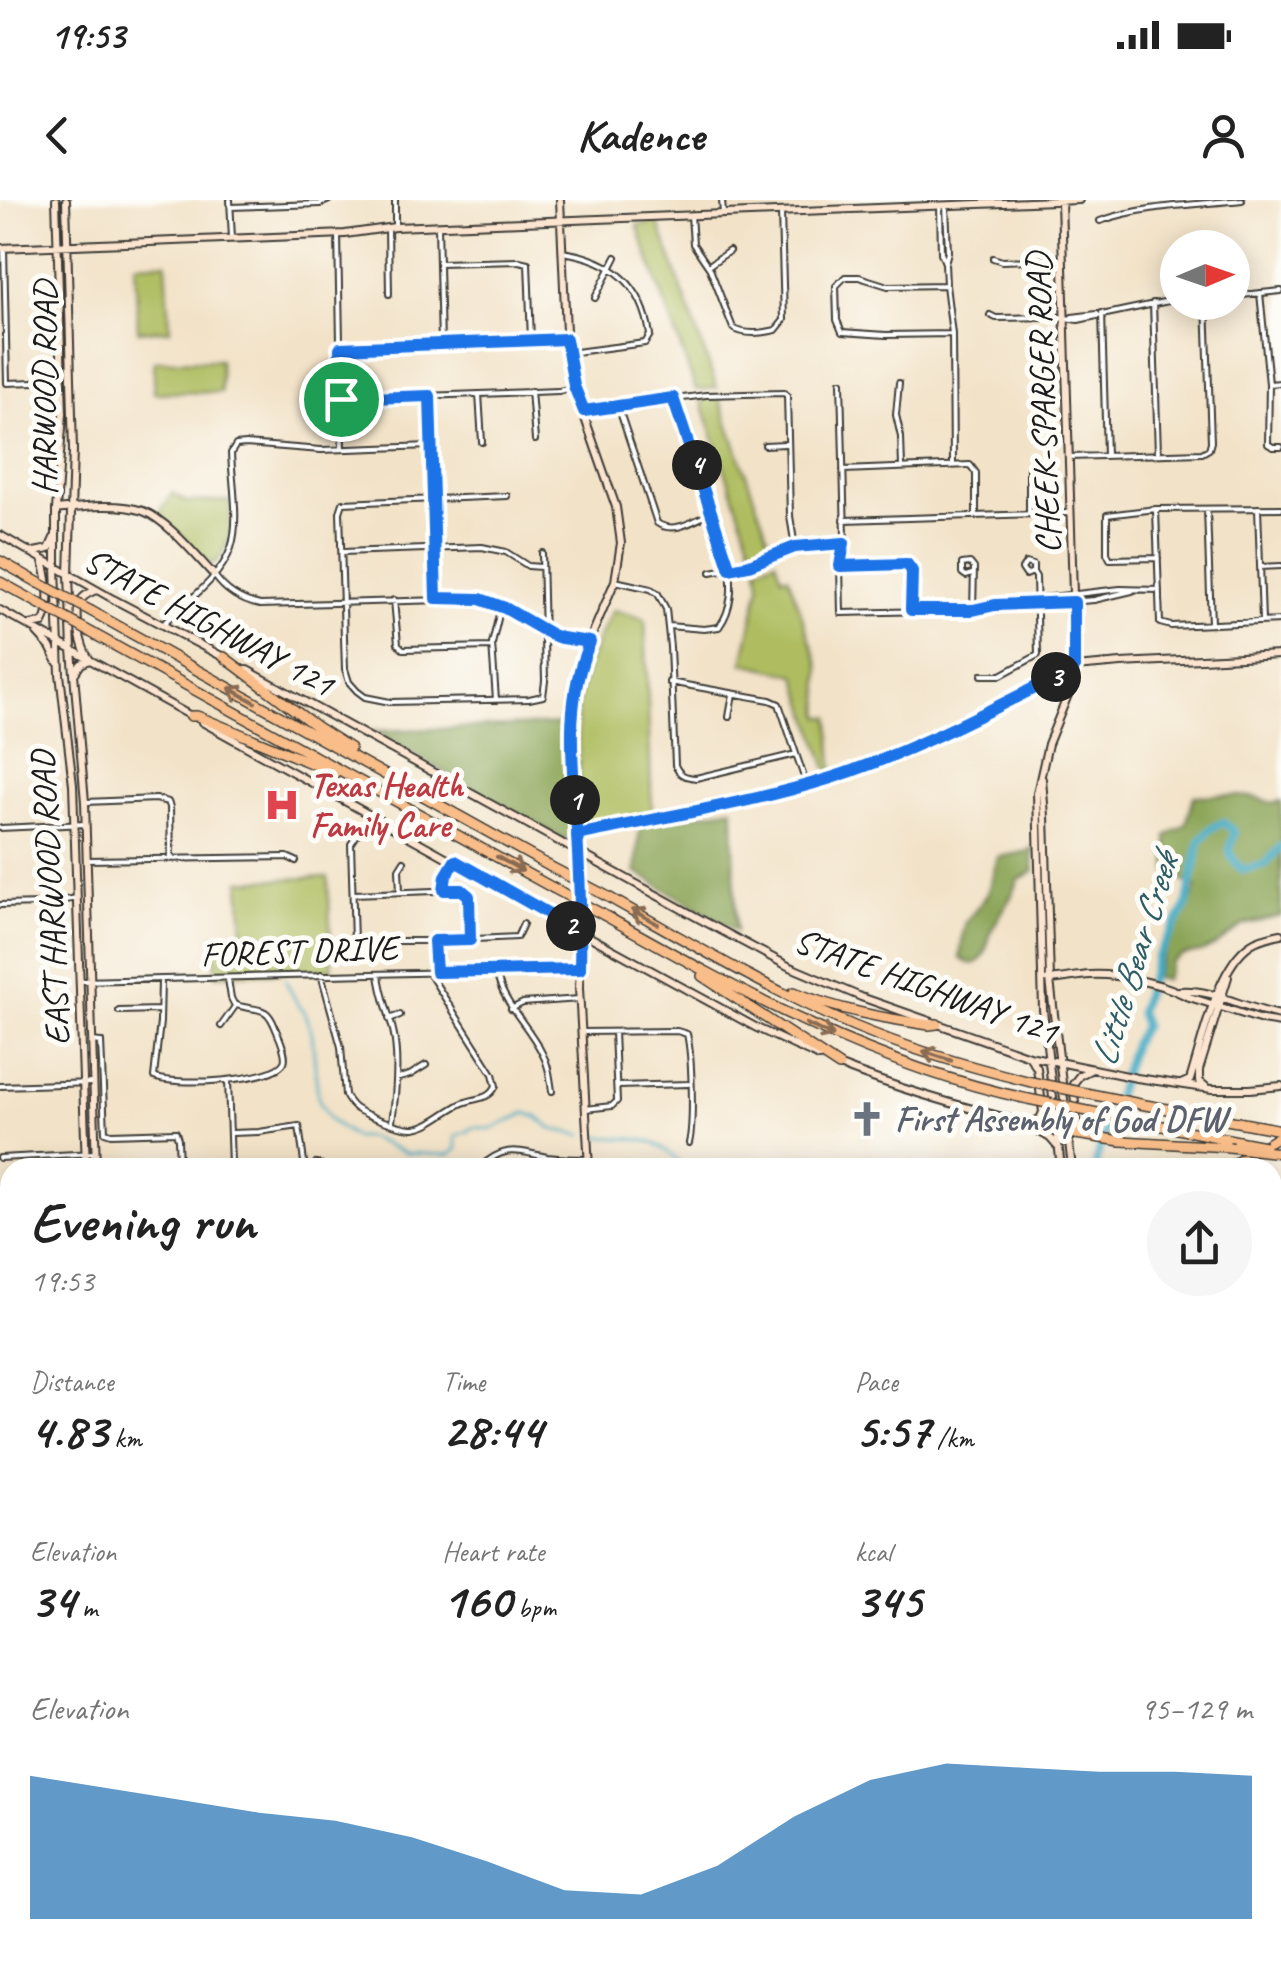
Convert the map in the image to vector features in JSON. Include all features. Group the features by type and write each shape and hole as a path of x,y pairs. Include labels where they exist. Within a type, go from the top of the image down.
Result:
{"highway":[{"path":"0,562 773,988 855,1026 962,1064 1031,1082 1281,1132"},
{"path":"0,582 784,1014 853,1045 924,1071 1028,1100 1281,1151"},
{"path":"224,657 389,776"},
{"path":"191,716 374,790"},
{"path":"692,944 700,944 795,993 841,1009 938,1024"},
{"path":"672,953 839,1066"},
{"path":"1068,1133 1121,1141 1234,1144"}],"main road":[{"name":"HARWOOD ROAD","path":"56,200 62,381 56,567"},
{"name":"HARWOOD ROAD","path":"66,200 72,380 69,575"},
{"path":"560,200 567,353 574,386 610,486 621,543 615,581 582,658 570,726 588,1158"},
{"name":"CHEEK-SPARGER ROAD","path":"1060,1158 1046,1040 1042,831 1037,792 1048,744 1066,703 1074,668 1068,317 1061,200"},
{"path":"2,248 338,234 392,227 1079,200"},
{"path":"60,316 70,318"},
{"path":"62,381 72,380"},
{"path":"60,450 72,450"},
{"path":"56,510 120,507 142,511 163,525 214,575"},
{"path":"33,552 49,549 55,530"},
{"name":"STATE HIGHWAY 121","path":"0,535 788,966 861,997 1026,1055 1178,1084 1250,1090 1281,1086"},
{"path":"29,625 43,623 48,616 45,563 33,552"},
{"path":"70,558 80,576 97,590 80,601 82,650 90,660"},
{"name":"EAST HARWOOD ROAD","path":"56,567 60,674 74,825 86,1158"},
{"name":"EAST HARWOOD ROAD","path":"69,575 86,824 95,1158"},
{"path":"0,610 757,1028 839,1066 934,1099 1068,1133"},
{"path":"29,625 50,647 60,674"},
{"path":"577,835 741,802 832,778 931,740 1074,668 1121,662 1281,655"},
{"path":"75,674 80,664 90,660"},
{"path":"69,745 81,740"},
{"path":"75,860 87,860"},
{"path":"77,898 88,898"},
{"path":"1178,1084 1190,1080 1236,957 1250,944 1281,934"},
{"path":"78,945 90,945"},
{"path":"1046,980 1106,975 1281,1015"},
{"name":"CHEEK-SPARGER ROAD","path":"1046,980 1071,1158"},
{"path":"1218,1002 1262,1020 1281,1023"},
{"path":"1026,1124 1040,1119 1043,1112 1037,1068 1026,1055 1040,1050 1046,1040"},
{"path":"82,1041 92,1041"},
{"path":"1204,1044 1199,1081 1212,1088"},
{"path":"1085,1136 1078,1131 1073,1087 1076,1079 1094,1069"},
{"path":"1026,1124 1049,1137 1059,1148"},
{"path":"1241,1158 1281,1132"}],"street":[{"path":"232,238 230,203 320,204 329,200"},
{"path":"389,294 395,200"},
{"path":"722,200 723,214"},
{"path":"1100,221 1174,203 1242,200"},
{"path":"943,205 941,253 952,334 953,466"},
{"path":"691,216 692,244 708,266 734,330 760,332 773,331 784,320 781,212"},
{"path":"438,226 442,344"},
{"path":"338,234 342,449"},
{"path":"2,248 7,382 62,381"},
{"path":"708,266 729,250"},
{"path":"562,252 610,267 627,282 640,302 650,339 645,343 567,353"},
{"path":"595,298 616,257"},
{"path":"993,258 1063,259"},
{"path":"439,263 528,264 532,340"},
{"path":"946,285 888,286 859,276 846,277 836,286 837,320 842,332 952,334"},
{"path":"1250,294 1281,291"},
{"path":"1260,293 1269,384 1269,445 1281,447"},
{"path":"990,315 1068,317 1160,302"},
{"path":"1154,303 1158,455"},
{"path":"1099,314 1106,456"},
{"path":"1069,457 1209,450 1207,320"},
{"path":"340,348 566,339"},
{"path":"842,382 841,613 973,610 1038,602 1042,598 1159,590"},
{"path":"899,382 896,415 902,468"},
{"path":"1269,384 1281,383"},
{"path":"341,399 560,391 574,386"},
{"path":"531,391 534,440"},
{"path":"584,411 706,394 784,393 795,547"},
{"path":"479,394 482,442"},
{"path":"430,396 436,598"},
{"path":"668,626 719,627 732,594 730,569 713,512 673,398"},
{"path":"618,406 657,522 671,528 713,512"},
{"path":"163,624 222,567 230,550 234,538 231,453 240,444 321,450 431,446"},
{"path":"764,445 787,444"},
{"path":"843,470 970,466 976,473 976,514"},
{"path":"1029,468 1030,513"},
{"path":"506,496 344,504 340,512 348,680 365,697 376,700 530,700 543,696 542,552"},
{"path":"1258,508 1262,621"},
{"path":"1158,558 1110,559 1107,515 1156,510 1281,508"},
{"path":"1207,509 1211,624"},
{"path":"1156,510 1160,624 1281,621"},
{"path":"844,520 1070,512"},
{"path":"711,572 749,565 795,547 844,543"},
{"path":"342,552 494,548 528,566 541,567"},
{"path":"840,566 907,564 912,571 911,610"},
{"path":"1260,567 1281,566"},
{"path":"982,675 1001,675 1038,655 1038,602 1033,572"},
{"path":"972,574 973,610"},
{"path":"214,575 222,586 250,602 271,606 470,598 501,606 561,638 590,642"},
{"path":"615,581 658,594 666,610 674,766 682,775 707,776 796,754"},
{"path":"394,600 398,644 403,649 492,647"},
{"path":"496,700 492,647 501,606"},
{"path":"669,682 778,704 806,784"},
{"path":"729,716 733,694"},
{"path":"85,802 168,802 171,858"},
{"path":"0,828 86,824"},
{"path":"358,835 351,844 354,941 516,937 523,924"},
{"path":"87,860 287,857 296,861"},
{"path":"400,892 399,870 404,861"},
{"path":"444,890 446,876 455,861"},
{"path":"353,894 462,890 469,896 470,940"},
{"path":"0,905 77,898"},
{"path":"434,941 436,972"},
{"name":"FOREST DRIVE","path":"80,982 580,969"},
{"path":"496,971 512,1009 541,1049 552,1091"},
{"path":"379,972 394,1039 392,1122"},
{"path":"322,974 341,1046 345,1096 352,1107 376,1118 417,1127 466,1101 482,1100 496,1086 493,1074 429,973"},
{"path":"161,980 156,1079 198,1082 272,1070 284,1061 283,1048 270,1018 260,1010 236,1005 230,998 228,979"},
{"path":"512,1009 524,1003 580,999"},
{"path":"221,1026 236,1005"},
{"path":"119,1012 160,1010"},
{"path":"389,1019 400,1015"},
{"path":"581,1032 685,1033 690,1143"},
{"path":"585,1110 616,1104 614,1032"},
{"path":"92,1041 101,1042 105,1132 176,1132 179,1158"},
{"path":"396,1078 426,1066"},
{"path":"228,1080 231,1158"},
{"path":"0,1086 93,1082"},
{"path":"618,1086 690,1084"},
{"path":"230,1132 299,1126 303,1158"},
{"path":"491,1158 506,1151 525,1151 562,1158"},
{"path":"0,1158 95,1153"}],"green space":[{"path":"658,222 717,388 696,390 637,225"},
{"path":"166,262 170,330 138,331 135,264"},
{"path":"220,360 221,392 154,393 154,361"},
{"path":"719,397 772,548 755,557 700,398"},
{"path":"172,493 187,502 230,501 227,543 214,564 159,513"},
{"path":"776,560 782,577 788,576 819,665 821,717 830,717 833,770 828,772 796,675 743,663 760,585 758,567"},
{"path":"613,610 645,619 652,813 584,824 577,710 590,658"},
{"path":"566,724 571,837 565,840 375,731"},
{"path":"1194,796 1281,801 1281,916 1243,925 1216,945 1171,962 1165,980 1154,978 1197,888 1168,872 1167,836 1186,824"},
{"path":"733,808 736,931 636,872 640,824"},
{"path":"1034,847 1034,871 1018,880 982,957 976,963 960,958 966,922 987,895 998,857"},
{"path":"328,877 332,970 216,975 214,936 243,934 240,881"}],"waterway":[{"name":"Little Bear Creek","path":"1097,1158 1133,1044 1144,1025 1139,1012 1157,957 1186,907 1200,841 1211,828 1224,822 1235,832 1230,853 1243,870 1266,864 1281,846"},
{"path":"278,966 281,971"},
{"path":"285,980 312,1033 318,1098 330,1120 354,1137 368,1137 405,1153 448,1155 457,1149 455,1137 474,1127 491,1129 526,1113 552,1129 582,1135"},
{"path":"592,1136 642,1140 675,1158"}],"place":[{"name":"Texas Health Family Care","path":"282,805"},
{"name":"First Assembly of God DFW","path":"867,1119"}],"route":[{"path":"341,399 340,348 566,339 574,386 584,411 673,398 730,569 786,549 844,543 840,566 907,564 912,571 911,610 973,610 995,605 1074,602 1074,668 966,724 832,778 769,796 577,835 578,853 578,868 581,932 455,861 446,876 444,890 462,890 469,896 470,940 434,941 436,972 580,969 581,932 578,853 570,726 573,694 590,642 552,635 505,608 480,599 436,598 430,396 341,399"}]}
